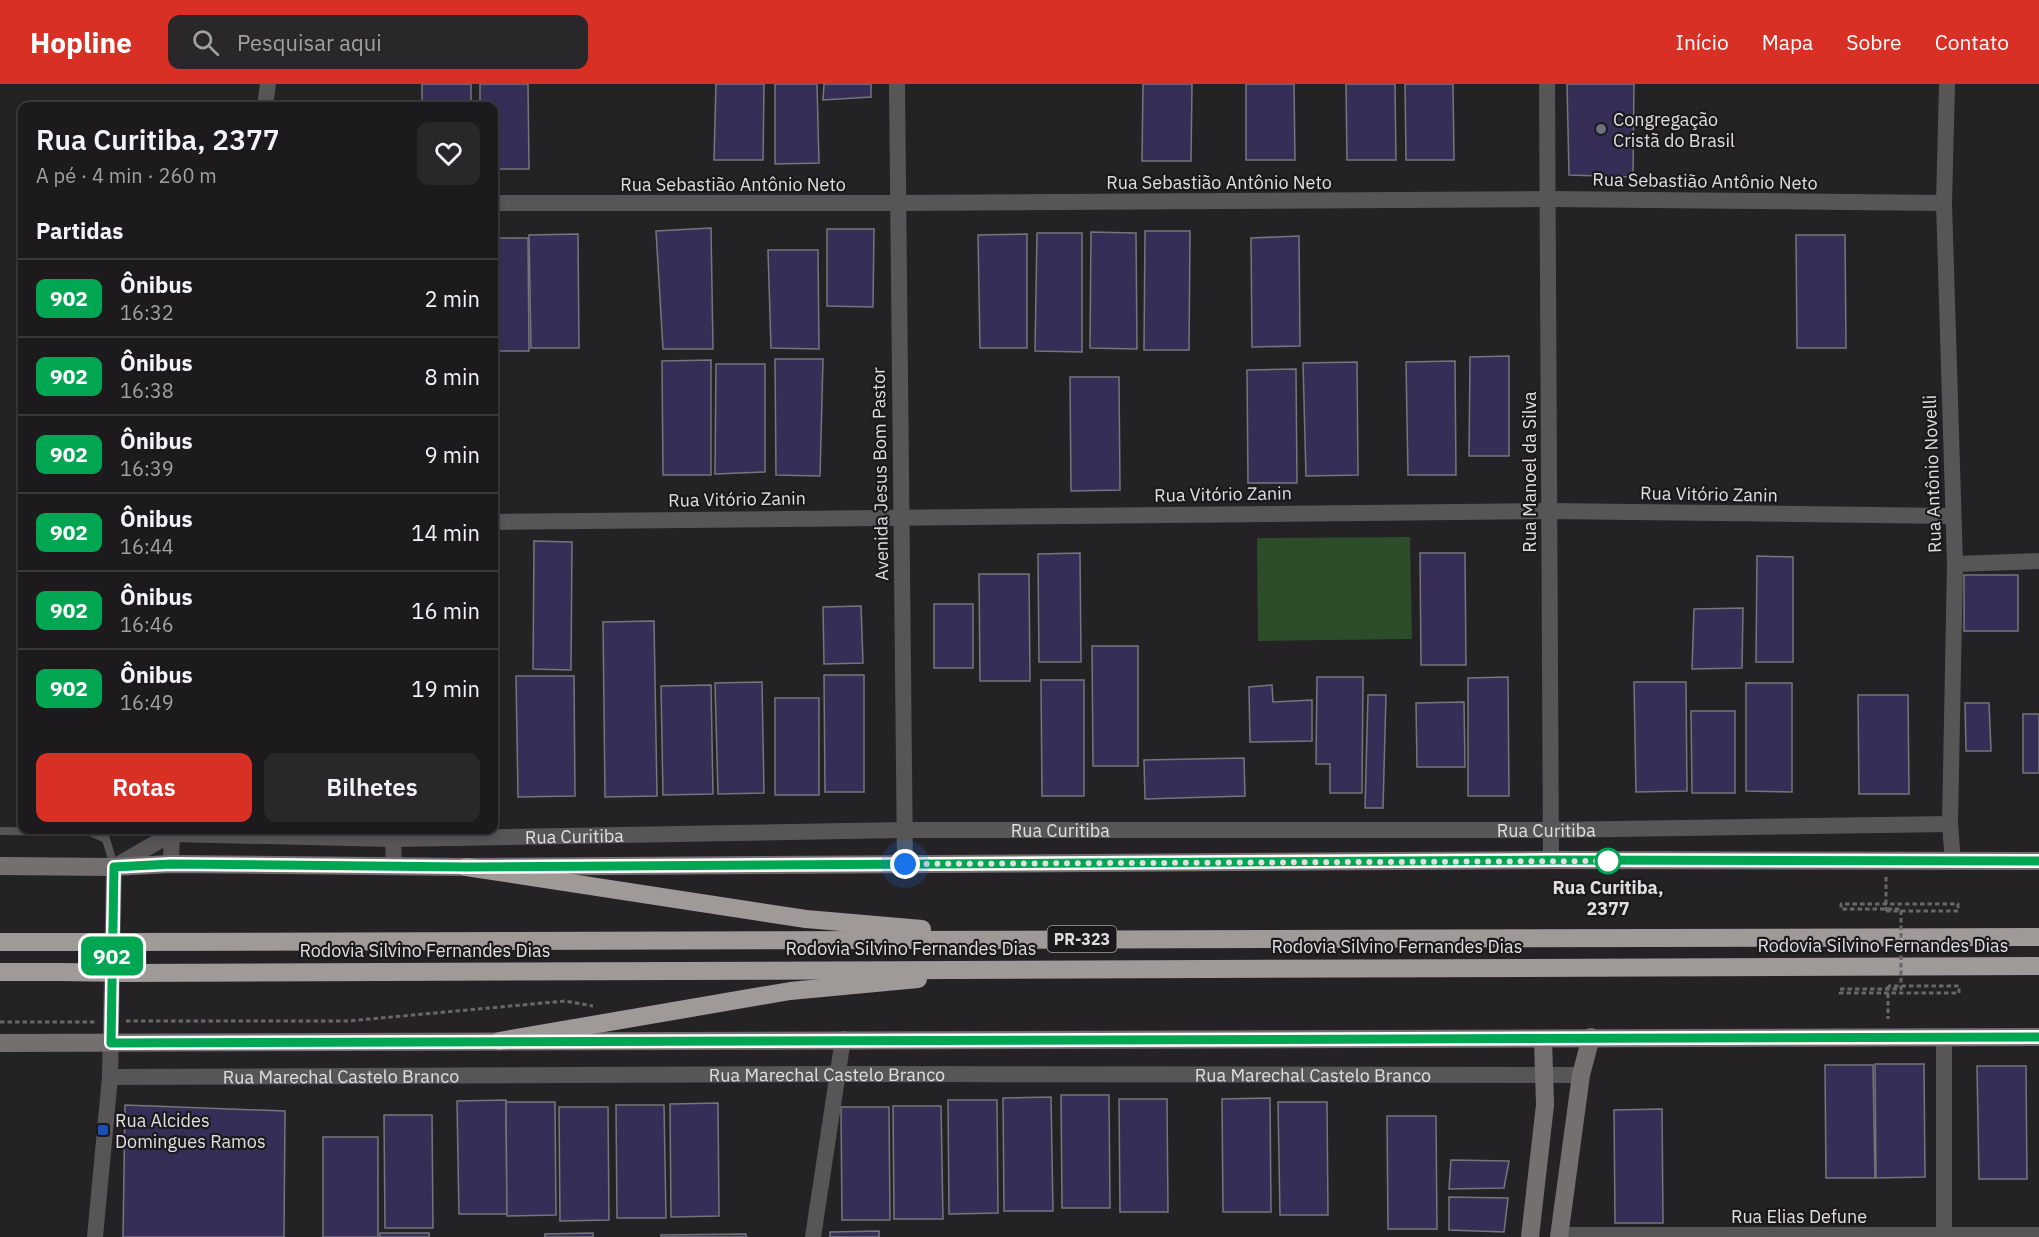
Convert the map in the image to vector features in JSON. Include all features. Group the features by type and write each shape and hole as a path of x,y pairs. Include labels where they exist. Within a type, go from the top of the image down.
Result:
{"highway":[{"path":"466,867 806,919 1040,939"},
{"name":"Rodovia Silvino Fernandes Dias","path":"0,942 2039,937"},
{"name":"Rodovia Silvino Fernandes Dias","path":"0,972 2039,966"},
{"path":"499,1041 790,991 1038,968"}],"street":[{"path":"266,102 268,84"},
{"name":"Avenida Jesus Bom Pastor","path":"897,84 896,203 905,864"},
{"name":"Rua Manoel da Silva","path":"1546,84 1551,860"},
{"name":"Rua Antônio Novelli","path":"1947,84 1944,203 1955,564 1950,824 1953,862"},
{"name":"Rua Sebastião Antônio Neto","path":"498,203 1547,199 1944,203"},
{"name":"Rua Vitório Zanin","path":"498,522 1549,511 1952,516"},
{"path":"1955,564 2039,561"},
{"name":"Rua Curitiba","path":"235,834 393,839 903,830 1550,830 1950,824"},
{"path":"94,1237 110,1077 114,867 169,834"},
{"path":"171,864 172,834"},
{"path":"393,839 394,867"},
{"name":"Rua Curitiba","path":"0,866 114,867 171,864 466,867 1886,859 1953,862 2039,861"},
{"name":"Rua Marechal Castelo Branco","path":"0,1043 843,1039 1543,1039 1888,1028 1944,1037 2039,1037"},
{"path":"1559,1236 1581,1075 1591,1037"},
{"path":"1944,1037 1944,1237"},
{"path":"813,1237 843,1039"},
{"path":"1530,1237 1545,1105 1543,1039"},
{"name":"Rua Marechal Castelo Branco","path":"110,1077 1545,1073 1581,1075"},
{"name":"Rua Elias Defune","path":"1559,1236 1944,1237 2039,1235"}],"lane":[{"path":"0,831 18,831"},
{"path":"95,834 106,839 114,867"}],"path":[{"path":"1886,859 1886,911 1898,911 1910,911 1958,911 1958,904 1841,904 1840,909 1901,909 1901,920 1901,932 1901,954 1901,966 1901,977 1901,988 1840,989 1840,993 1959,993 1959,986 1911,986 1899,986 1888,986 1888,1028"},
{"path":"0,1022 348,1021 565,1001 596,1007"},
{"path":"1888,1028 1899,1020"}],"green space":[{"path":"1410,537 1412,639 1258,641 1257,538"}],"building":[{"path":"422,84 471,84 471,102 422,102"},
{"path":"480,84 528,84 529,169 498,169 498,102 480,102"},
{"path":"716,84 764,84 763,160 714,160"},
{"path":"775,84 817,84 819,163 775,164"},
{"path":"824,84 871,84 871,97 823,100"},
{"path":"1143,84 1192,84 1191,161 1142,161"},
{"path":"1246,84 1294,84 1295,160 1246,160"},
{"path":"1346,84 1395,84 1396,160 1347,160"},
{"path":"1405,84 1453,84 1454,160 1406,160"},
{"name":"Congregação Cristã do Brasil","path":"1567,84 1634,84 1633,177 1569,175"},
{"path":"711,228 713,349 663,349 656,231"},
{"path":"827,229 874,229 873,307 827,306"},
{"path":"1145,231 1190,231 1189,350 1144,350"},
{"path":"1091,232 1136,233 1137,349 1090,348"},
{"path":"1037,233 1082,233 1082,352 1035,351"},
{"path":"578,234 579,348 531,348 529,235"},
{"path":"1027,234 1027,348 980,348 978,235"},
{"path":"1796,235 1845,235 1846,348 1797,348"},
{"path":"1299,236 1300,346 1252,347 1251,238"},
{"path":"498,238 528,238 529,351 498,351"},
{"path":"768,250 818,250 819,349 771,348"},
{"path":"1509,356 1509,456 1469,456 1470,357"},
{"path":"775,359 823,359 820,476 776,475"},
{"path":"711,360 711,475 663,475 662,361"},
{"path":"1455,361 1456,475 1408,475 1406,362"},
{"path":"1357,362 1358,475 1306,476 1303,363"},
{"path":"716,364 765,364 765,472 715,474"},
{"path":"1296,369 1297,483 1248,483 1247,370"},
{"path":"1070,377 1119,377 1120,490 1071,491"},
{"path":"534,541 572,542 571,670 533,669"},
{"path":"1080,553 1081,662 1039,662 1038,554"},
{"path":"1420,553 1465,553 1466,665 1421,665"},
{"path":"1757,556 1793,557 1793,662 1756,662"},
{"path":"979,574 1029,574 1030,681 980,681"},
{"path":"1964,575 2018,575 2018,631 1964,631"},
{"path":"934,604 973,604 973,668 934,668"},
{"path":"861,606 863,663 824,664 823,607"},
{"path":"1743,608 1742,668 1692,669 1694,609"},
{"path":"654,621 657,796 605,797 603,622"},
{"path":"1092,646 1138,646 1138,766 1093,766"},
{"path":"824,675 864,675 864,792 825,792"},
{"path":"516,676 574,676 575,796 518,797"},
{"path":"1317,677 1363,677 1362,793 1330,793 1330,764 1316,764"},
{"path":"1508,677 1509,796 1468,796 1468,678"},
{"path":"1041,680 1084,680 1084,796 1042,796"},
{"path":"762,682 764,793 718,794 715,683"},
{"path":"1634,682 1686,682 1687,791 1636,792"},
{"path":"1746,683 1792,683 1792,792 1746,791"},
{"path":"711,685 713,794 663,795 661,686"},
{"path":"1272,685 1273,702 1312,700 1312,741 1250,742 1249,687"},
{"path":"1368,695 1386,695 1383,808 1365,808"},
{"path":"1858,695 1908,695 1909,794 1859,794"},
{"path":"775,698 819,698 819,795 775,795"},
{"path":"1464,702 1465,767 1417,767 1416,703"},
{"path":"1965,703 1989,703 1991,751 1966,751"},
{"path":"1691,711 1735,711 1735,793 1692,793"},
{"path":"2023,714 2039,714 2039,773 2023,773"},
{"path":"1244,758 1245,796 1145,799 1144,760"},
{"path":"1875,1064 1924,1064 1925,1177 1876,1178"},
{"path":"1825,1065 1873,1065 1875,1178 1826,1178"},
{"path":"1977,1066 2026,1066 2027,1179 1979,1179"},
{"path":"1061,1095 1109,1095 1110,1208 1062,1208"},
{"path":"1051,1097 1053,1211 1004,1211 1003,1098"},
{"path":"1270,1098 1271,1212 1223,1212 1222,1099"},
{"path":"1119,1099 1167,1099 1168,1212 1120,1212"},
{"path":"506,1100 507,1214 459,1214 457,1101"},
{"path":"948,1100 997,1100 998,1213 949,1214"},
{"path":"506,1102 555,1102 556,1215 507,1216"},
{"path":"1278,1102 1327,1102 1328,1215 1280,1215"},
{"path":"718,1103 719,1216 671,1217 670,1104"},
{"path":"125,1105 285,1111 284,1237 123,1237"},
{"path":"616,1105 664,1105 666,1218 617,1218"},
{"path":"893,1106 941,1106 943,1219 894,1219"},
{"path":"559,1107 608,1107 609,1220 560,1221"},
{"path":"841,1107 889,1107 890,1220 842,1220"},
{"path":"1662,1109 1663,1223 1615,1223 1614,1110"},
{"path":"384,1115 432,1115 433,1228 385,1228"},
{"path":"1387,1116 1436,1116 1437,1229 1388,1229"},
{"path":"323,1137 378,1137 378,1237 323,1237"},
{"path":"1451,1160 1509,1161 1504,1188 1449,1189"},
{"path":"1449,1197 1508,1198 1504,1232 1449,1230"},
{"path":"879,1231 879,1237 830,1237 830,1232"},
{"path":"380,1233 429,1233 429,1237 380,1237"},
{"path":"593,1233 593,1237 545,1237 545,1234"},
{"path":"746,1234 746,1237 661,1237 661,1235"}],"bus line":[{"name":"902","path":"2039,861 1551,860 466,867 171,864 114,867 111,1043 843,1039 1543,1039 1741,1036 2039,1037"}],"place":[{"name":"Congregação Cristã do Brasil","path":"1601,129"},
{"name":"Rua Curitiba, 2377","path":"1608,861"},
{"name":"Rua Alcides Domingues Ramos","path":"103,1130"}],"route":[{"path":"905,864 1608,861"}]}
